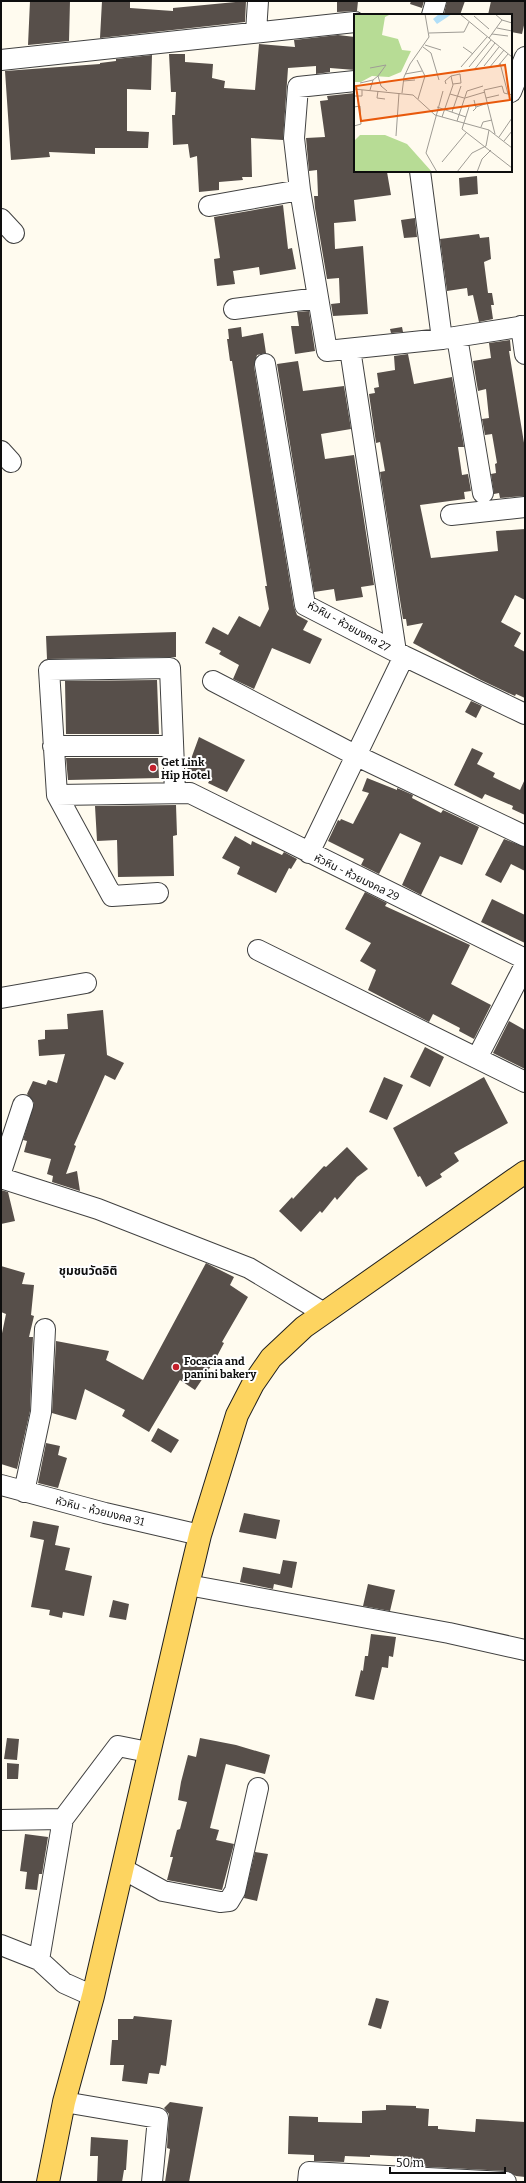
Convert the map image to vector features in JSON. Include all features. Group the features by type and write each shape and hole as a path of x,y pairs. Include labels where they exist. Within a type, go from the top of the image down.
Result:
{"main road":[{"path":"48,2182 64,2102 93,1996 123,1869 148,1752 200,1535 237,1415 253,1384 271,1358 304,1328 525,1172"}],"street":[{"path":"256,32 258,1"},
{"path":"431,14 436,1"},
{"path":"1,60 354,22"},
{"path":"512,90 525,57"},
{"path":"354,80 298,87 294,138 300,190 327,351 450,338 523,326 525,354"},
{"path":"420,172 450,338 483,493"},
{"path":"209,206 300,190"},
{"path":"1,219 14,234"},
{"path":"234,309 318,298"},
{"path":"309,853 357,756 400,654 350,349"},
{"name":"หัวหิน - ห้วยมงคล 27","path":"265,364 304,605 400,654 525,714"},
{"path":"451,515 525,507"},
{"path":"57,795 182,792 173,746 170,668 49,670 57,795 112,896 158,893"},
{"path":"213,681 357,756 525,836"},
{"path":"53,746 173,746"},
{"name":"หัวหิน - ห้วยมงคล 29","path":"182,792 525,959"},
{"path":"258,950 525,1082"},
{"path":"477,1058 525,965"},
{"path":"1,998 86,983"},
{"path":"1,1172 23,1105"},
{"path":"1,1178 98,1209 249,1268 324,1313"},
{"path":"24,1492 41,1412 45,1329"},
{"name":"หัวหิน - ห้วยมงคล 31","path":"1,1485 200,1535"},
{"path":"188,1585 449,1633 525,1650"},
{"path":"39,1960 62,1819 118,1746 148,1752"},
{"path":"123,1869 163,1891 220,1902 228,1901 234,1891 258,1788"},
{"path":"1,1820 62,1819"},
{"path":"1,1945 39,1960 64,1983 93,1996"},
{"path":"64,2102 158,2118 152,2182"},
{"path":"308,2182 309,2172 460,2181 506,2182"}],"building":[{"path":"30,1 70,1 69,41 28,45"},
{"path":"102,1 130,1 130,8 173,11 173,8 246,1 245,22 100,38"},
{"path":"337,1 358,1 357,11 337,12"},
{"path":"411,1 424,1 422,8 410,4"},
{"path":"447,1 465,1 460,14 444,14"},
{"path":"491,1 525,1 525,21 522,34 512,32 512,14 488,14"},
{"path":"338,35 354,37 354,70 330,68 330,72 316,74 316,66 288,68 283,140 251,138 252,177 242,177 243,180 219,182 219,190 199,192 197,156 190,158 188,144 173,145 172,115 175,115 176,92 171,92 169,54 185,54 185,62 213,64 212,78 225,81 224,88 255,90 259,44 295,47 294,40"},
{"path":"152,55 151,90 127,89 127,131 149,132 148,148 95,148 95,154 49,152 50,157 11,160 5,71 100,64 116,61 116,59"},
{"path":"354,93 354,172 387,172 391,195 354,200 356,221 334,223 335,249 363,246 368,314 333,316 331,304 340,303 339,278 327,279 315,208 314,196 318,196 317,170 309,171 306,138 325,137 320,101 328,100 327,96"},
{"path":"477,176 478,194 460,196 459,178"},
{"path":"283,205 288,249 292,248 296,269 260,275 259,267 233,271 235,284 217,286 214,259 220,258 214,217"},
{"path":"415,218 417,237 404,238 401,220"},
{"path":"479,234 480,238 489,237 491,259 484,262 488,293 492,293 494,305 491,305 493,319 479,322 473,295 468,296 467,288 447,291 440,239"},
{"path":"309,311 315,351 295,354 291,326 299,326 297,312"},
{"path":"241,327 242,337 263,333 266,353 257,355 254,366 294,607 297,615 308,621 303,630 322,639 310,664 272,648 254,689 233,679 239,665 219,654 221,651 205,643 213,627 228,635 239,616 260,627 269,609 265,586 267,586 232,361 230,361 227,339 229,339 228,329"},
{"path":"402,327 403,332 391,333 390,329"},
{"path":"510,340 511,351 509,351 525,449 525,496 500,498 499,493 494,494 491,474 496,473 495,464 497,463 492,434 485,435 482,419 489,418 486,389 478,391 473,361 491,358 489,343"},
{"path":"408,354 414,384 452,377 464,447 458,447 462,475 468,474 471,491 464,492 465,499 420,505 431,558 498,551 496,531 525,529 525,600 515,595 501,622 521,633 514,646 525,652 525,698 516,694 515,696 481,680 413,643 423,623 407,626 406,619 403,619 380,472 385,471 380,442 376,443 369,394 375,393 374,388 379,387 377,373 395,370 394,356"},
{"path":"298,361 303,391 344,386 351,429 321,434 325,459 354,455 374,585 361,587 363,597 336,601 334,589 314,592 277,364"},
{"path":"176,632 176,657 47,659 46,636"},
{"path":"157,680 159,734 66,734 65,681"},
{"path":"471,701 482,706 476,718 465,712"},
{"path":"199,737 245,760 227,792 208,783 211,778 187,770"},
{"path":"472,748 483,753 477,764 495,773 493,777 520,790 525,779 525,815 512,809 513,806 485,794 482,799 454,785"},
{"path":"66,758 158,758 159,778 68,780"},
{"path":"367,778 413,795 412,798 441,813 443,810 479,827 462,865 440,856 421,895 402,885 421,843 400,833 379,874 361,865 364,859 328,841 338,820 340,821 341,819 353,824 369,793 362,791"},
{"path":"176,805 177,835 173,836 174,876 118,877 117,840 97,841 95,806"},
{"path":"235,836 251,845 252,841 282,855 284,852 297,859 291,869 289,868 276,893 237,874 240,867 222,858"},
{"path":"504,839 525,847 525,871 511,864 501,883 485,875"},
{"path":"365,892 387,903 385,906 470,945 451,984 491,1005 474,1039 459,1031 460,1028 433,1014 429,1022 368,990 376,970 360,961 371,943 345,929"},
{"path":"492,899 525,915 525,943 481,922"},
{"path":"103,1010 107,1055 124,1063 115,1080 105,1075 74,1145 76,1146 66,1174 77,1171 80,1191 52,1182 53,1176 47,1174 51,1159 24,1152 27,1141 23,1140 34,1103 27,1094 33,1081 46,1085 48,1080 57,1083 65,1054 39,1056 38,1040 45,1039 45,1030 68,1029 67,1014"},
{"path":"509,1021 525,1030 525,1069 493,1053"},
{"path":"425,1047 444,1057 430,1087 410,1077"},
{"path":"384,1077 403,1085 387,1120 369,1112"},
{"path":"484,1077 508,1123 454,1153 459,1161 440,1174 442,1177 426,1187 420,1176 418,1177 393,1128"},
{"path":"347,1147 368,1169 357,1177 337,1200 335,1197 322,1213 320,1211 301,1232 279,1211 292,1197 293,1199 324,1166 326,1167"},
{"path":"1,1190 8,1192 15,1221 1,1224"},
{"path":"206,1263 234,1277 230,1285 248,1297 222,1342 224,1343 215,1360 195,1390 180,1380 149,1432 122,1416 125,1410 85,1389 76,1420 52,1413 56,1341 109,1351 106,1360 143,1380"},
{"path":"1,1266 25,1273 22,1284 34,1285 31,1315 34,1316 29,1337 33,1337 30,1411 17,1469 1,1464 1,1338 6,1314 1,1312"},
{"path":"158,1428 179,1440 171,1453 151,1441"},
{"path":"46,1443 60,1446 58,1455 67,1458 58,1488 38,1483"},
{"path":"244,1513 280,1520 276,1539 239,1532"},
{"path":"33,1521 59,1526 55,1545 70,1548 65,1570 92,1576 84,1616 63,1612 62,1618 49,1615 50,1610 31,1607 44,1540 30,1537"},
{"path":"283,1560 297,1562 292,1588 274,1584 273,1589 240,1582 243,1567 280,1574"},
{"path":"368,1584 395,1590 390,1611 363,1606"},
{"path":"113,1600 129,1604 126,1620 109,1617"},
{"path":"371,1634 396,1637 393,1657 389,1656 388,1668 382,1667 374,1700 355,1696 361,1670 363,1671 365,1656 368,1656"},
{"path":"7,1738 19,1739 17,1760 4,1759"},
{"path":"200,1738 236,1745 270,1755 265,1774 226,1764 210,1828 219,1830 216,1840 234,1844 222,1890 167,1880 173,1857 170,1857 177,1830 180,1829 187,1802 178,1800 181,1782 188,1755 196,1757"},
{"path":"7,1763 19,1764 18,1779 7,1779"},
{"path":"25,1834 48,1837 42,1874 39,1874 37,1890 25,1889 27,1872 20,1871"},
{"path":"255,1852 268,1854 257,1901 244,1898"},
{"path":"376,1998 389,2001 381,2029 368,2025"},
{"path":"134,2016 172,2020 166,2066 161,2065 159,2074 149,2073 147,2084 122,2081 124,2065 110,2065 112,2040 118,2040 118,2019 133,2019"},
{"path":"170,2102 203,2107 189,2182 165,2182 170,2149 167,2148 169,2114 164,2108"},
{"path":"386,2105 416,2106 416,2108 429,2109 428,2126 438,2126 438,2129 475,2132 476,2119 525,2122 525,2177 516,2176 507,2171 410,2166 411,2157 370,2155 370,2157 345,2156 344,2162 314,2161 314,2155 288,2154 289,2116 318,2117 318,2122 362,2123 362,2111 386,2110"},
{"path":"91,2137 128,2140 126,2170 124,2170 122,2182 97,2182 98,2156 90,2156"}],"place":[{"name":"Get Link Hip Hotel","path":"153,768"},
{"name":"Focacia and panini bakery","path":"176,1367"}],"district":[{"name":"ชุมชนวัดอิติ","path":"88,1271"}]}
